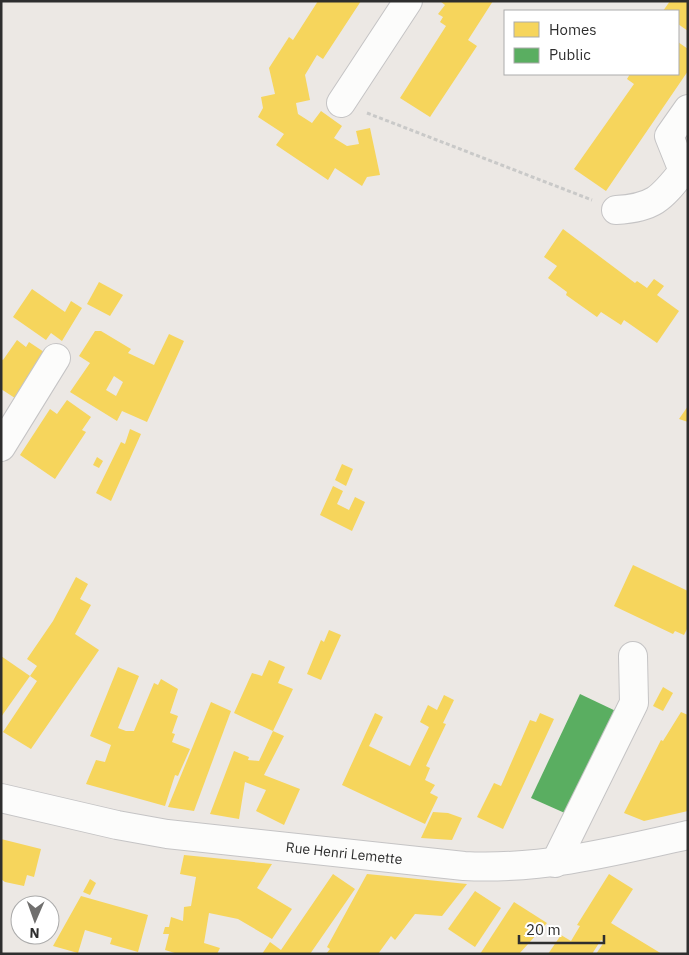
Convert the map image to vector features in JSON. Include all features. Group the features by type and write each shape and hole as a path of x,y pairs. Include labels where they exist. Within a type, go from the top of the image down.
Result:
{"street":[{"path":"341,103 408,1"},
{"path":"616,210 635,209 658,200 685,173 669,136 688,109"},
{"path":"1,447 56,358"},
{"path":"555,863 634,702 634,656"},
{"name":"Rue Henri Lemette","path":"1,798 117,825 197,838 489,868 555,863 688,835"}],"path":[{"path":"341,103 616,210"}],"building: Homes":[{"path":"318,1 361,1 323,59 317,55 305,75 310,100 296,103 298,114 312,123 321,111 342,126 334,138 347,146 359,144 356,131 370,128 380,175 367,177 362,186 335,168 328,180 276,145 284,134 258,117 263,108 261,97 275,94 269,68 289,37 293,40"},
{"path":"440,1 493,1 468,40 477,46 430,117 400,98 446,26 440,22 443,17 438,14 445,5"},
{"path":"670,1 688,1 688,31 679,25 679,10 664,10"},
{"path":"679,43 688,49 688,71 606,191 574,169 634,84 627,79 629,75 679,75"},
{"path":"563,229 635,283 637,281 647,288 654,279 664,286 657,295 679,311 657,343 624,320 621,325 601,312 597,317 566,295 567,292 548,278 557,266 544,257"},
{"path":"99,282 123,295 110,316 87,304"},
{"path":"32,289 65,312 71,301 82,308 62,341 51,333 46,340 13,317"},
{"path":"95,331 101,331 131,349 128,353 154,365 169,334 184,341 147,422 122,411 117,421 70,392 90,363 79,356","holes":["114,376 123,382 116,396 106,390"]},
{"path":"17,340 26,347 29,342 47,354 18,400 1,389 1,359 3,360"},
{"path":"67,400 91,417 82,430 86,432 55,479 20,455 50,409 57,414"},
{"path":"688,406 688,422 679,419"},
{"path":"130,429 141,434 111,501 96,493 121,442 125,444"},
{"path":"97,457 103,461 99,468 93,465"},
{"path":"342,464 353,469 346,486 335,480"},
{"path":"333,486 343,491 337,504 349,510 355,497 365,502 352,531 320,515"},
{"path":"633,565 688,591 688,627 684,635 675,631 673,634 614,606"},
{"path":"76,577 88,584 80,599 91,605 75,634 99,650 31,749 3,732 37,681 30,676 37,666 27,659 53,621"},
{"path":"329,630 341,635 321,680 307,674 321,640 324,642"},
{"path":"1,656 30,676 1,717"},
{"path":"269,660 285,667 278,683 293,689 273,731 234,713 252,673 262,676"},
{"path":"118,667 139,676 118,728 126,731 134,731 154,683 158,685 161,679 178,689 170,713 178,716 172,733 175,734 172,742 190,749 178,776 175,775 165,806 86,784 96,760 105,762 111,745 90,736"},
{"path":"663,687 673,693 663,711 653,706"},
{"path":"444,695 454,700 443,723 446,724 426,766 430,768 425,780 435,785 430,793 438,797 425,824 342,785 375,713 383,717 369,746 410,766 429,727 420,722 428,705 437,710"},
{"path":"211,702 231,711 194,811 168,807"},
{"path":"681,712 688,715 688,811 644,821 624,813 661,740 663,741"},
{"path":"540,713 554,719 503,829 477,817 494,783 501,786 530,720 536,722"},
{"path":"273,731 284,736 264,775 300,789 284,825 256,811 266,790 245,782 239,819 210,814 234,751 249,757 248,760 259,761"},
{"path":"433,812 448,813 462,818 452,840 421,838"},
{"path":"1,839 41,849 34,877 27,875 24,886 5,882 1,879"},
{"path":"184,855 272,864 257,888 292,909 272,939 238,919 209,913 204,943 220,948 217,954 178,954 165,950 169,934 163,934 165,927 169,927 171,917 183,921 184,907 191,906 196,877 180,874"},
{"path":"333,874 355,889 310,954 262,954 270,942 281,950"},
{"path":"367,874 467,884 442,916 415,914 395,940 391,936 378,954 326,954 330,949 327,947"},
{"path":"609,874 633,889 611,923 662,954 596,954 604,942 601,940 592,954 548,954 561,935 571,941 580,926 577,925"},
{"path":"90,879 96,883 90,895 83,892"},
{"path":"475,891 501,908 475,947 448,929"},
{"path":"81,896 148,915 138,952 110,944 112,938 85,930 78,953 53,946 60,945 60,934"},
{"path":"514,902 547,923 519,954 480,954"}],"building: Public":[{"path":"580,694 620,713 567,814 531,798"}]}
